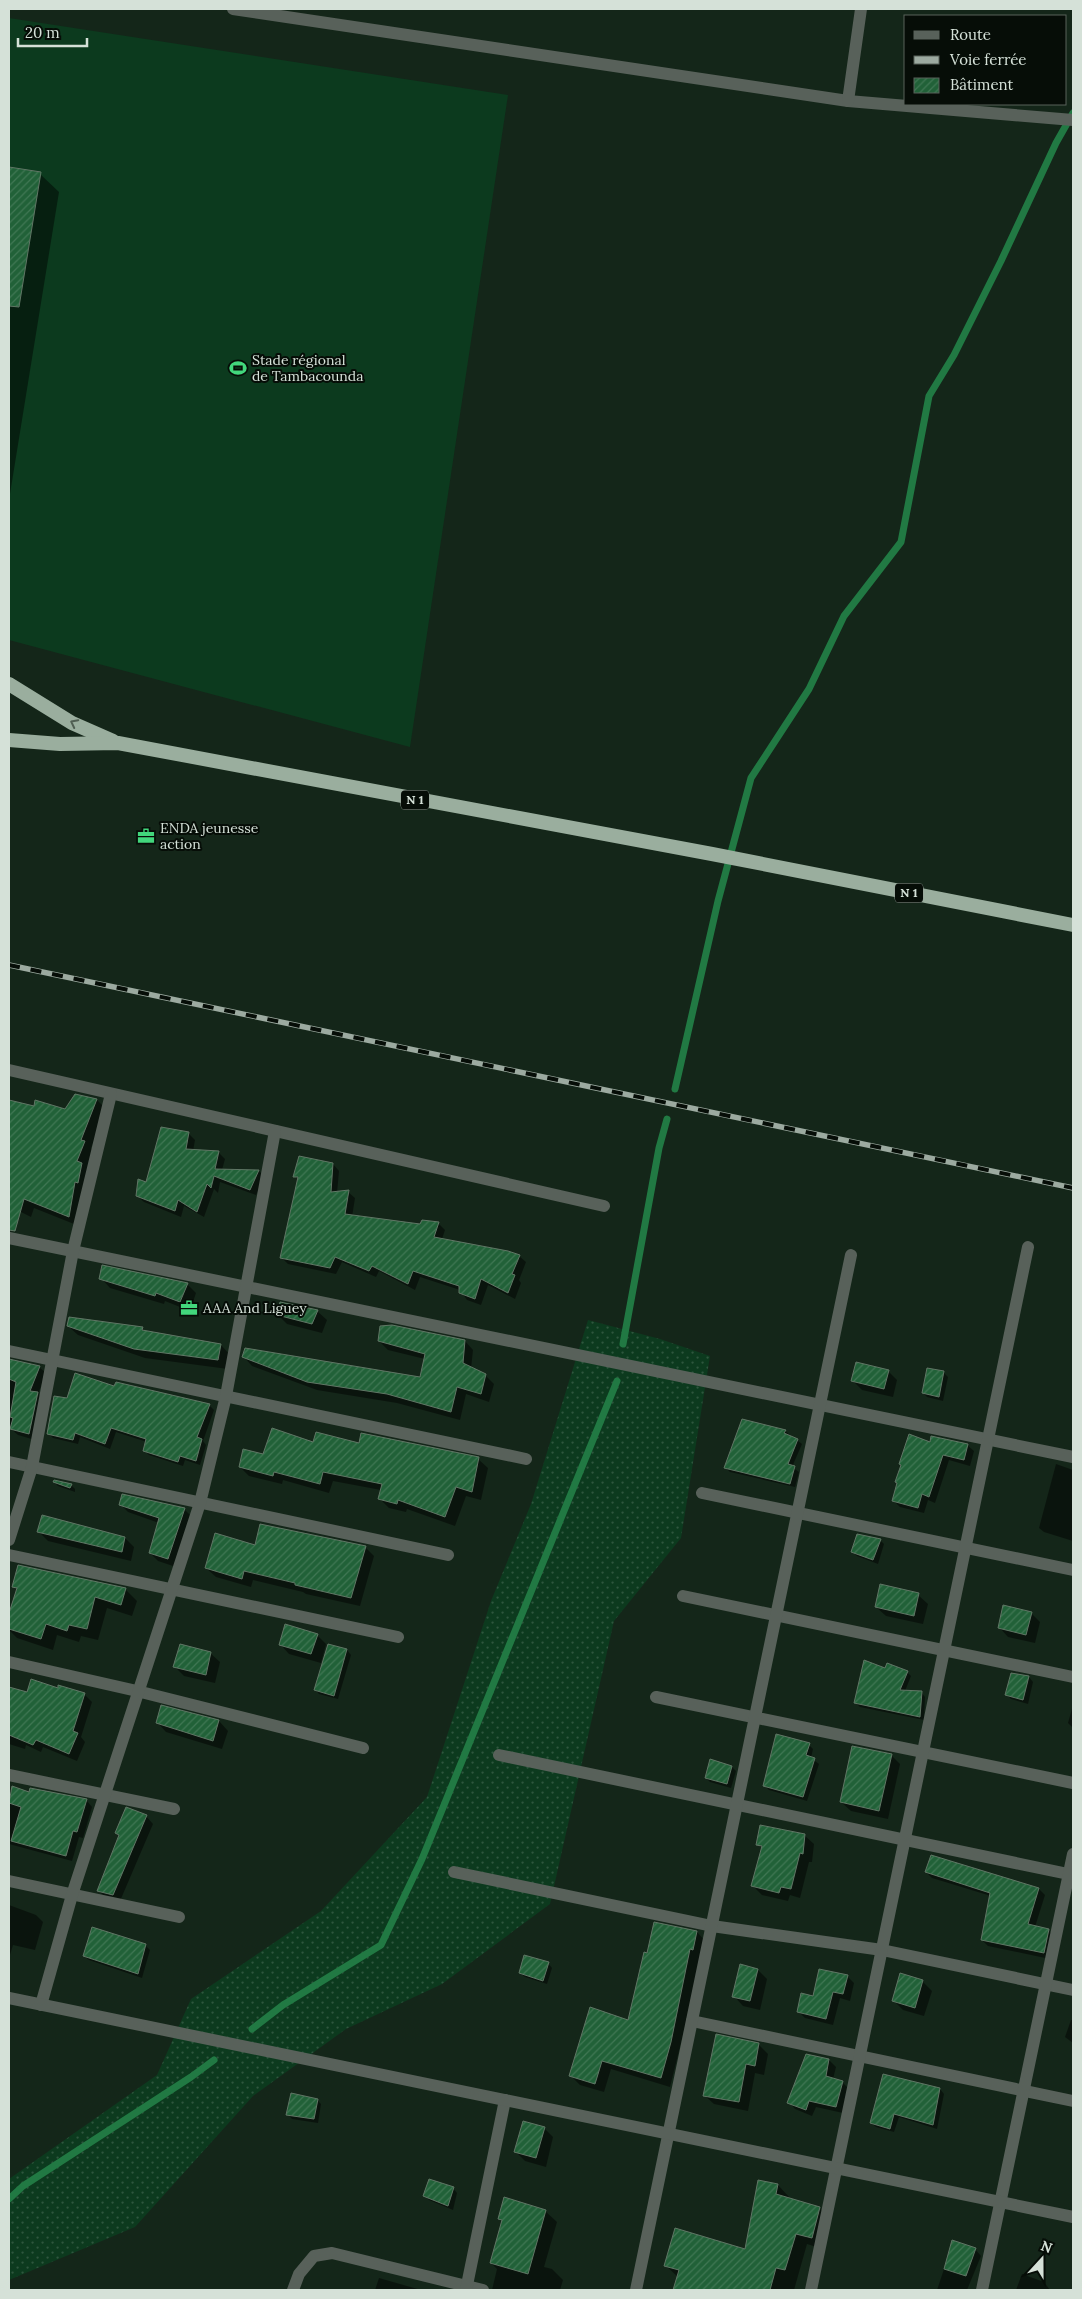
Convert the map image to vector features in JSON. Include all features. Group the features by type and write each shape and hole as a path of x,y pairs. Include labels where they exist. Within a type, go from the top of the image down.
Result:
{"highway":[{"name":"N 1","path":"9,684 72,723 118,744"},
{"name":"N 1","path":"9,740 60,744 118,744 744,860 1073,925"}],"street":[{"path":"233,9 298,14 848,101 1024,114 1073,120"},
{"path":"848,101 861,9"},
{"path":"9,1070 604,1206"},
{"path":"9,1540 32,1467 73,1251 111,1094"},
{"path":"41,2005 72,1894 200,1503 226,1396 275,1131"},
{"path":"9,1238 1073,1457"},
{"path":"812,2290 1028,1248"},
{"path":"636,2290 851,1255"},
{"path":"9,1351 526,1459"},
{"path":"9,1462 448,1555"},
{"path":"702,1494 1073,1570"},
{"path":"9,1555 398,1637"},
{"path":"683,1596 1073,1677"},
{"path":"9,1662 137,1691 363,1748"},
{"path":"656,1697 1073,1783"},
{"path":"499,1755 1071,1875"},
{"path":"9,1776 174,1810"},
{"path":"982,2290 1071,1875 1073,1854"},
{"path":"454,1872 712,1926 882,1950 1073,1990"},
{"path":"9,1882 179,1917"},
{"path":"9,1998 1073,2217"},
{"path":"692,2021 1073,2101"},
{"path":"466,2289 505,2100"},
{"path":"293,2290 298,2274 314,2256 332,2253 466,2289 483,2290"}],"green space":[{"name":"Stade régional de Tambacounda","path":"9,18 508,95 410,747 9,640"},
{"path":"588,1320 660,1339 710,1356 681,1538 614,1621 550,1904 442,1984 346,2029 253,2096 135,2227 9,2280 9,2179 157,2075 191,1999 321,1911 427,1797 491,1601 531,1504"}],"building":[{"path":"9,167 41,172 19,307 9,306"},
{"path":"75,1094 97,1099 81,1140 85,1141 77,1161 82,1163 78,1183 75,1182 69,1217 24,1199 15,1231 9,1230 9,1100 34,1106 35,1100 65,1109"},
{"path":"161,1127 189,1132 186,1149 219,1151 215,1169 259,1170 250,1190 214,1176 211,1188 207,1184 197,1212 178,1200 175,1211 136,1196 138,1179 146,1182"},
{"path":"299,1156 333,1163 331,1192 349,1190 345,1214 420,1224 422,1220 439,1222 434,1237 520,1255 512,1274 515,1275 508,1293 481,1279 475,1299 459,1293 459,1286 413,1271 408,1284 372,1266 369,1271 335,1257 330,1268 280,1258 298,1177 293,1177"},
{"path":"102,1265 188,1283 180,1302 156,1293 155,1296 99,1279"},
{"path":"280,1302 318,1310 312,1324 277,1315"},
{"path":"69,1317 143,1327 142,1330 221,1344 218,1360 134,1349 67,1326"},
{"path":"392,1325 465,1340 463,1363 486,1374 481,1394 457,1387 451,1412 387,1394 307,1382 242,1357 245,1348 420,1377 425,1354 378,1341 380,1326"},
{"path":"9,1359 40,1366 30,1391 38,1392 29,1434 10,1429 13,1418 10,1417 16,1382 9,1379"},
{"path":"856,1362 889,1370 884,1389 851,1381"},
{"path":"927,1368 944,1371 939,1397 922,1393"},
{"path":"75,1373 114,1386 116,1382 210,1404 197,1437 202,1439 196,1461 180,1456 178,1462 143,1451 146,1439 111,1428 105,1444 75,1433 73,1440 47,1434 54,1396 67,1398"},
{"path":"742,1419 786,1430 784,1433 798,1439 788,1464 795,1466 790,1484 724,1468"},
{"path":"272,1428 313,1442 316,1432 359,1443 361,1433 479,1457 472,1492 456,1487 445,1517 398,1500 397,1504 378,1499 382,1484 323,1472 320,1484 274,1472 273,1476 239,1467 243,1449 263,1454"},
{"path":"909,1434 930,1442 931,1436 968,1444 964,1460 943,1455 929,1497 922,1494 918,1508 892,1501 897,1483 895,1482 901,1465 899,1464"},
{"path":"54,1480 72,1484 70,1488 53,1482"},
{"path":"122,1494 185,1508 168,1559 149,1553 159,1518 119,1505"},
{"path":"42,1515 125,1537 122,1552 37,1532"},
{"path":"260,1524 366,1546 351,1598 244,1571 242,1579 205,1568 215,1533 255,1545"},
{"path":"857,1534 881,1539 873,1560 851,1552"},
{"path":"18,1565 126,1588 121,1605 95,1597 87,1629 69,1625 67,1631 46,1624 41,1639 9,1629 9,1613 17,1588 12,1587"},
{"path":"880,1584 919,1593 914,1616 875,1607"},
{"path":"1003,1605 1032,1612 1026,1635 998,1628"},
{"path":"285,1624 318,1634 311,1654 279,1645"},
{"path":"180,1644 211,1652 206,1675 173,1667"},
{"path":"328,1644 347,1649 334,1696 314,1690"},
{"path":"864,1660 885,1668 887,1663 908,1671 900,1690 922,1691 920,1717 854,1703"},
{"path":"1011,1673 1029,1676 1023,1700 1005,1695"},
{"path":"31,1679 58,1688 58,1685 85,1693 73,1731 78,1733 69,1754 36,1740 33,1745 9,1735 9,1687 27,1692"},
{"path":"161,1705 219,1720 213,1741 156,1723"},
{"path":"776,1734 810,1743 806,1755 815,1758 803,1797 763,1786"},
{"path":"852,1746 892,1754 879,1811 840,1802"},
{"path":"710,1759 732,1766 727,1784 705,1778"},
{"path":"12,1786 29,1792 30,1788 87,1799 77,1832 73,1831 66,1856 11,1841 21,1807 9,1803"},
{"path":"126,1807 147,1815 113,1895 97,1891 119,1835 115,1833"},
{"path":"760,1825 805,1834 803,1854 800,1853 791,1889 781,1887 779,1893 751,1886 762,1846 756,1845"},
{"path":"931,1855 1039,1888 1028,1924 1049,1929 1044,1953 981,1940 990,1893 925,1872"},
{"path":"654,1922 697,1931 693,1950 690,1949 671,2042 661,2078 602,2061 595,2084 569,2076 590,2007 628,2020 644,1952 647,1953"},
{"path":"92,1927 146,1944 138,1974 83,1956"},
{"path":"524,1955 549,1962 543,1981 519,1973"},
{"path":"740,1964 758,1969 750,2001 732,1997"},
{"path":"819,1969 848,1975 843,1994 833,1992 826,2019 797,2012 801,1993 813,1996"},
{"path":"900,1973 923,1980 915,2008 892,2001"},
{"path":"716,2034 759,2043 755,2066 746,2064 739,2102 703,2096"},
{"path":"806,2054 829,2059 826,2076 843,2081 836,2107 809,2101 806,2110 787,2103"},
{"path":"883,2074 940,2088 933,2125 894,2114 890,2129 870,2123"},
{"path":"291,2093 318,2099 314,2119 286,2115"},
{"path":"523,2121 545,2127 536,2158 514,2152"},
{"path":"429,2179 454,2187 448,2206 423,2196"},
{"path":"758,2180 778,2184 776,2194 820,2207 812,2238 796,2234 785,2270 776,2268 770,2290 673,2290 679,2270 664,2266 675,2228 745,2249"},
{"path":"504,2197 546,2210 528,2274 490,2263 502,2220 498,2219"},
{"path":"952,2240 976,2248 966,2276 944,2269"}],"waterway":[{"path":"675,1089 718,901 751,778 809,689 844,616 901,542 929,396 954,355 1001,261 1056,143 1073,113"},
{"path":"623,1344 659,1148 667,1119"},
{"path":"252,2029 283,2005 381,1945 422,1859 617,1381"},
{"path":"9,2199 23,2186 191,2077 214,2060"}],"railway":[{"path":"9,965 1073,1188"}],"place":[{"name":"Stade régional de Tambacounda","path":"238,368"},
{"name":"ENDA jeunesse action","path":"146,836"},
{"name":"AAA And Liguey","path":"189,1308"}]}
